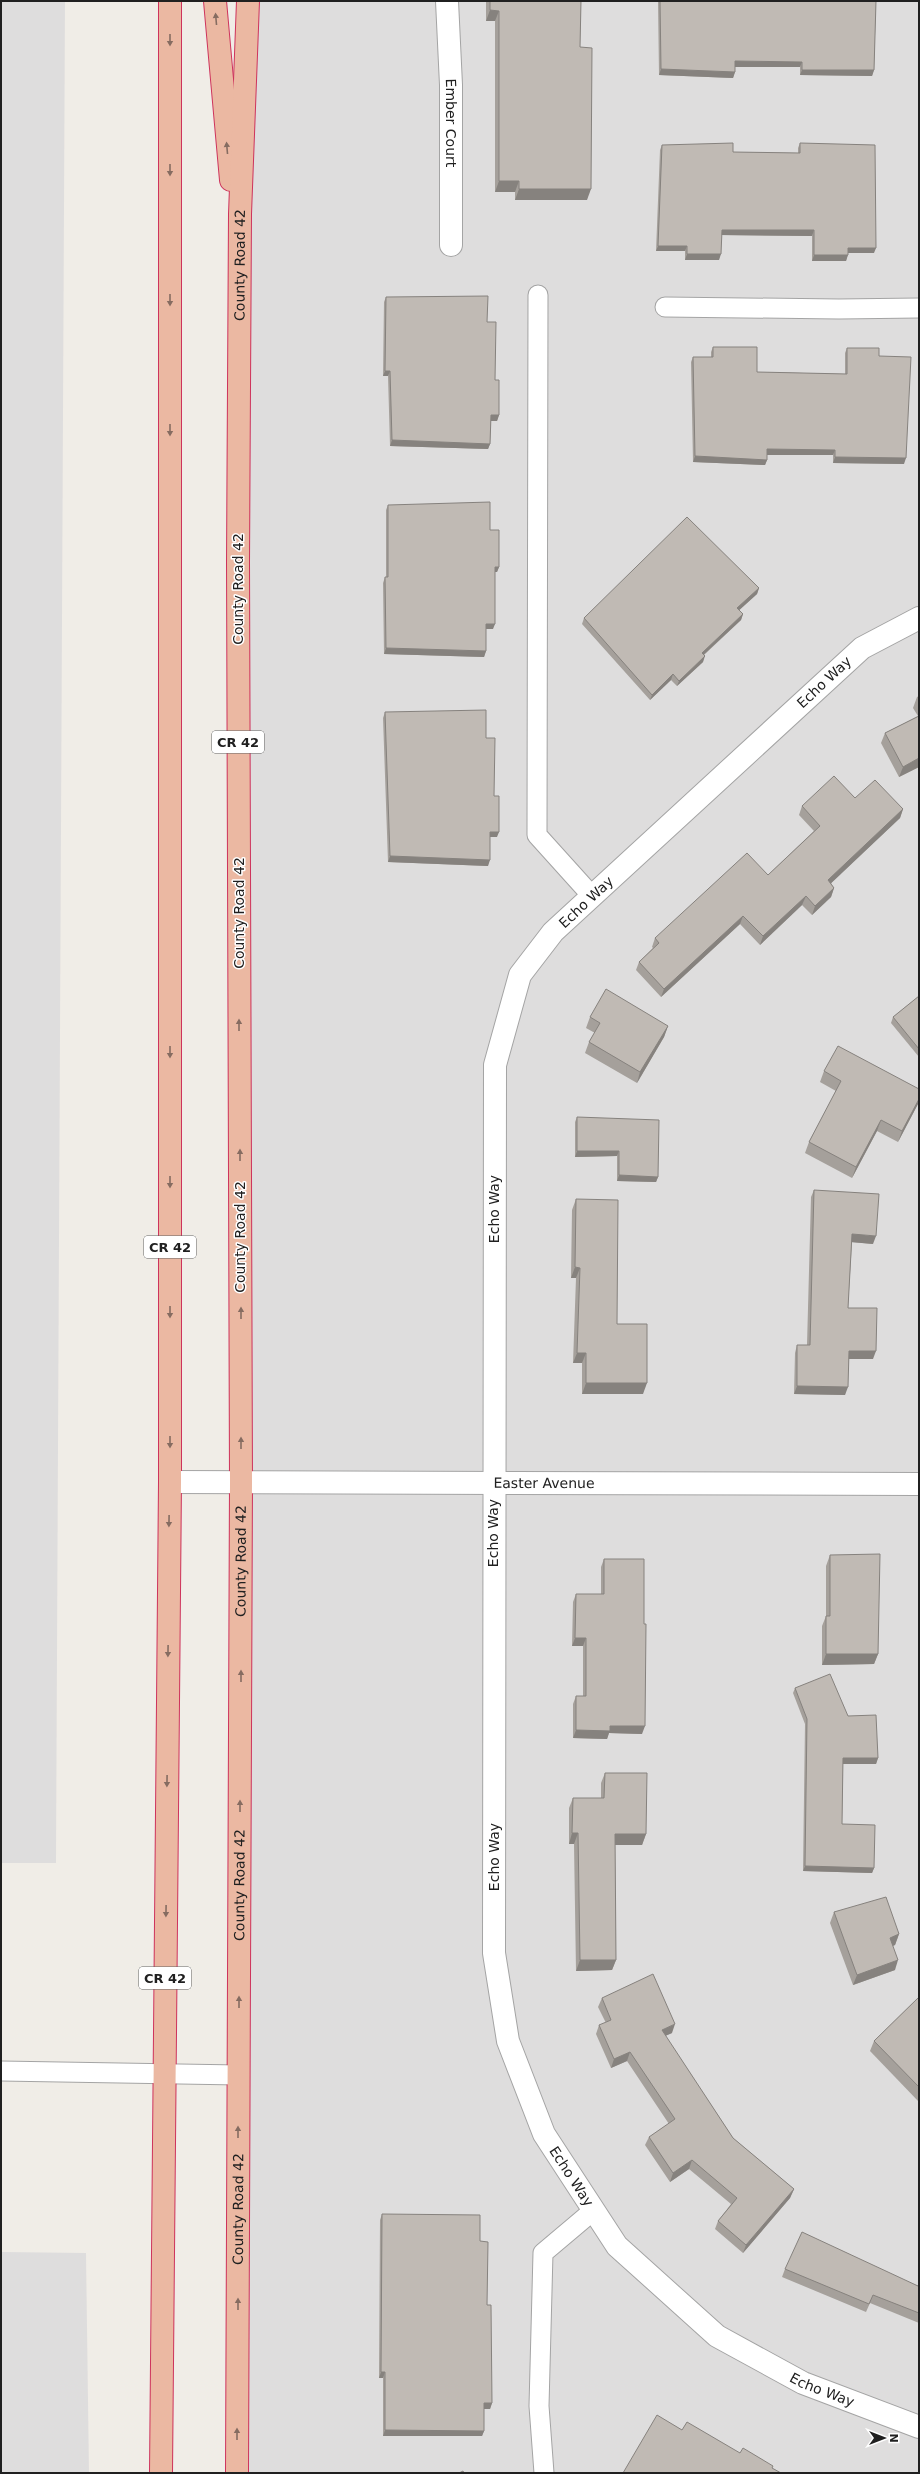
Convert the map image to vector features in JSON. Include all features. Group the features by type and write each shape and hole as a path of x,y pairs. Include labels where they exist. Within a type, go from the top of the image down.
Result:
{"highway":[{"name":"CR 42","path":"161,2473 170,1482 170,1"},
{"path":"215,1 229,174 240,214"},
{"name":"County Road 42","path":"237,2473 241,1482 238,638 240,214 248,1"}],"street":[{"name":"Ember Court","path":"446,1 451,85 451,245"},
{"name":"Echo Way","path":"919,618 862,648 553,932 520,975 495,1065 493,1483 494,1953 508,2041 544,2134 617,2246 717,2336 804,2383 919,2427"},
{"name":"Easter Avenue","path":"170,1482 919,1484"}],"lane":[{"path":"538,295 537,835 592,896"},
{"path":"665,307 839,310 919,308"},
{"path":"1,2071 164,2072 239,2075"},
{"path":"544,2473 539,2406 543,2254 594,2210"}],"shaded area":[{"path":"1,1 65,1 56,1863 1,1863"},
{"path":"248,1 919,1 919,2473 234,2473"},
{"path":"1,2252 86,2253 89,2473 1,2473"}],"building":[{"path":"490,1 581,1 580,47 592,48 591,189 519,189 519,181 499,181 499,11 490,10"},
{"path":"660,1 876,1 874,70 802,70 802,62 735,61 735,72 661,69"},
{"path":"733,143 733,152 800,153 800,143 875,145 876,248 848,248 848,255 814,255 814,230 722,230 721,254 687,254 687,246 658,246 662,145"},
{"path":"488,296 487,322 496,322 495,380 499,380 499,415 491,415 490,444 392,440 390,371 385,371 386,297"},
{"path":"713,347 757,347 757,372 847,374 847,348 879,348 879,356 911,357 906,458 835,457 835,450 767,449 767,460 695,456 693,357 713,357"},
{"path":"490,502 490,530 499,530 499,567 495,567 495,624 486,624 486,651 386,648 385,577 388,577 388,505"},
{"path":"687,517 759,588 737,608 743,614 702,653 705,656 679,681 673,674 652,695 584,618"},
{"path":"486,710 486,738 495,738 494,796 499,796 499,832 490,832 490,860 390,856 385,712"},
{"path":"919,716 919,758 903,767 885,733"},
{"path":"834,776 855,798 875,780 903,809 828,880 834,888 815,906 806,896 763,936 743,916 664,989 639,962 659,943 655,938 747,853 768,875 820,826 802,806"},
{"path":"606,989 668,1026 640,1072 589,1042 600,1023 590,1017"},
{"path":"919,996 919,1049 893,1017"},
{"path":"838,1046 919,1089 919,1099 902,1131 881,1120 856,1167 809,1142 841,1081 824,1071"},
{"path":"577,1117 659,1120 658,1177 619,1175 619,1151 577,1151"},
{"path":"814,1190 879,1194 876,1236 852,1234 848,1308 877,1308 876,1351 849,1351 848,1387 797,1386 797,1345 810,1345"},
{"path":"576,1199 618,1200 617,1324 647,1324 647,1383 586,1383 586,1353 577,1353 580,1268 575,1267"},
{"path":"880,1554 878,1654 826,1654 826,1616 830,1616 830,1555"},
{"path":"604,1559 644,1559 644,1624 646,1624 645,1726 610,1726 610,1731 576,1730 576,1696 586,1696 586,1638 575,1638 576,1594 604,1594"},
{"path":"830,1674 848,1716 876,1715 878,1758 843,1758 842,1824 875,1825 874,1868 805,1866 807,1719 795,1688"},
{"path":"605,1773 647,1773 646,1834 615,1834 616,1960 580,1960 578,1833 572,1833 573,1798 604,1798"},
{"path":"886,1897 899,1934 890,1938 898,1960 857,1975 834,1912"},
{"path":"653,1974 675,2024 662,2030 733,2138 794,2189 746,2245 718,2221 737,2198 692,2160 673,2173 649,2137 675,2119 630,2052 614,2059 599,2025 611,2020 602,1998"},
{"path":"919,1997 919,2087 874,2041"},
{"path":"382,2214 480,2215 480,2241 488,2242 487,2305 491,2305 492,2403 484,2403 484,2431 385,2430 385,2372 381,2372"},
{"path":"802,2232 918,2286 919,2284 919,2313 873,2295 869,2304 785,2269"},
{"path":"657,2415 682,2430 687,2422 740,2453 743,2448 773,2466 772,2468 781,2473 623,2473"}]}
